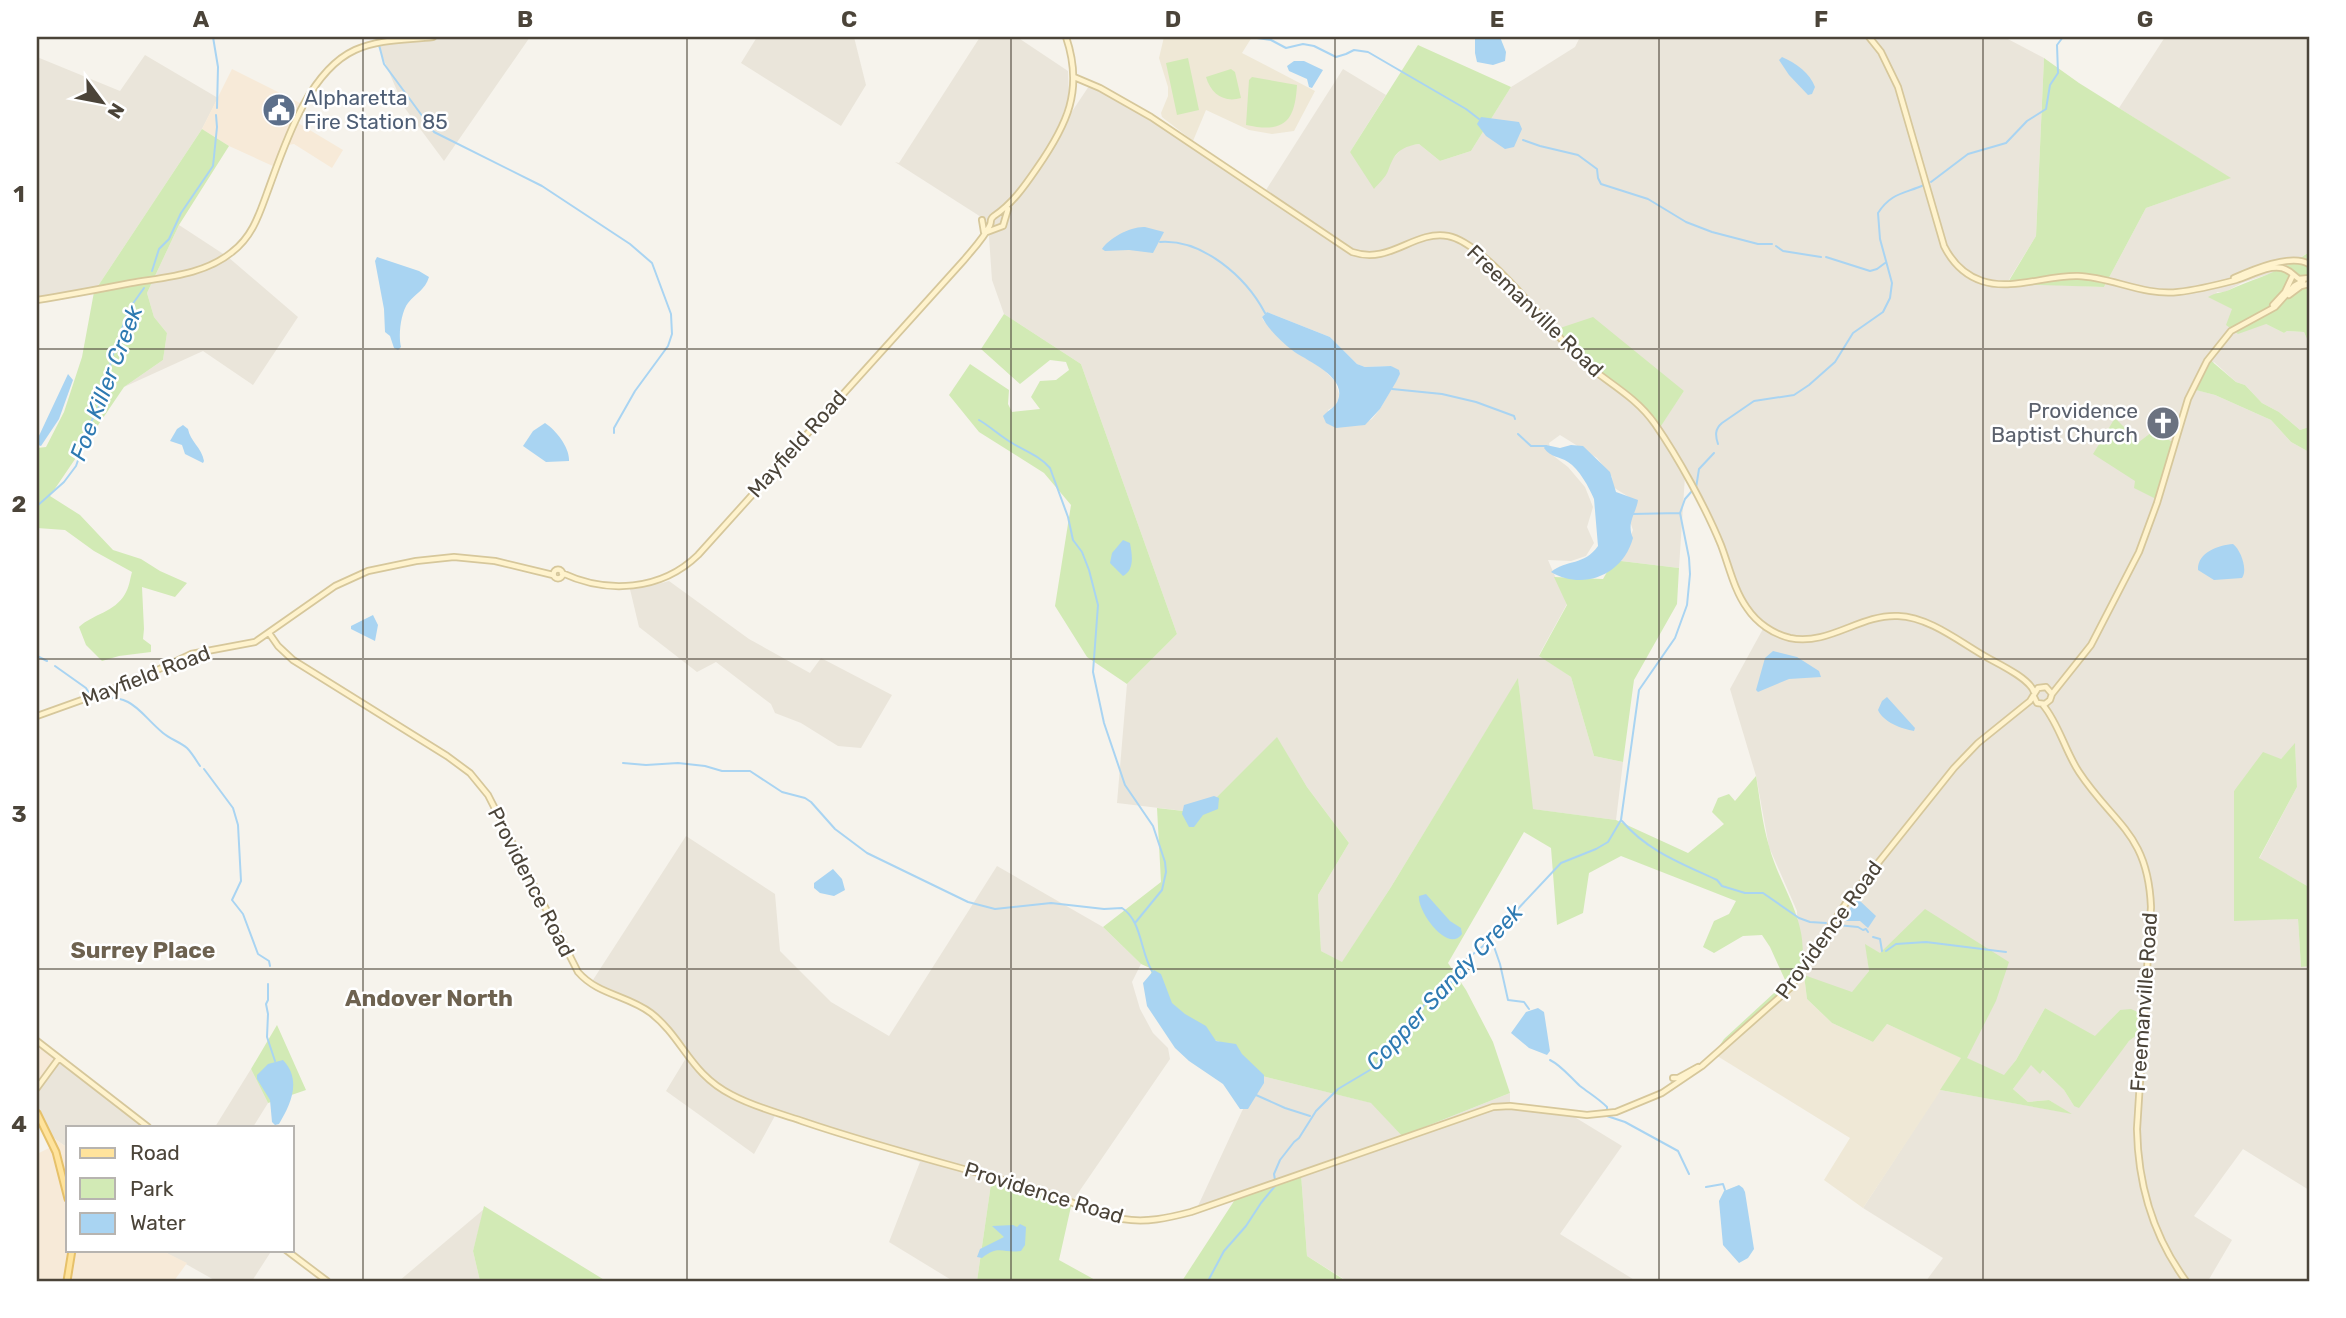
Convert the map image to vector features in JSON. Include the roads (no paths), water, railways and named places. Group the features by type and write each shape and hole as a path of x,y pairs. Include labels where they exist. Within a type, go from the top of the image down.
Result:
{"main road":[{"path":"37,1113 56,1152 66,1191"},
{"path":"67,1281 72,1252"}],"street":[{"path":"37,300 192,272 226,257 239,246 256,223 301,112 330,68 354,50 371,45 433,37"},
{"path":"1009,205 992,218 992,226 1003,226 1009,205 1061,130 1071,104 1074,78 1066,37"},
{"path":"1869,37 1886,61 1898,87 1944,246 1962,271 1994,284 2080,276 2157,292 2193,290 2272,267 2284,268 2297,279 2308,281"},
{"name":"Freemanville Road","path":"1074,78 1100,88 1151,117 1352,251 1382,255 1421,239 1436,236 1451,237 1466,243 1518,290 1577,356 1631,397 1643,410 1660,432 1692,487 1719,540 1744,603 1754,617 1767,628 1789,638 1811,639 1880,618 1909,617 1927,624 2043,687"},
{"path":"997,216 1003,219"},
{"path":"982,220 983,235"},
{"name":"Mayfield Road","path":"37,716 132,682 191,654 246,644 270,633 335,586 381,567 454,557 554,573 559,570 561,575 611,586 639,586 667,578 687,566 992,226"},
{"path":"2224,282 2267,264 2280,261 2308,262"},
{"path":"2049,702 2066,675 2091,645 2140,549 2155,511 2188,399 2200,374 2225,337 2279,299 2289,285 2293,267 2298,262"},
{"path":"2251,319 2264,314 2283,300 2294,286 2308,281"},
{"name":"Providence Road","path":"270,633 278,646 293,660 447,756 475,779 493,804 570,960 586,981 652,1014 701,1072 730,1094 869,1143 1049,1193 1110,1216 1132,1220 1154,1220 1191,1212 1493,1107 1510,1106 1587,1115 1616,1112 1662,1093 1702,1066 1790,988 1846,902 1954,768 1978,743 2043,687"},
{"name":"Freemanville Road","path":"2017,675 2032,687 2034,695 2083,777 2133,839 2147,873 2151,907 2138,1108 2138,1156 2141,1182 2150,1214 2163,1244 2186,1281"},
{"path":"2052,694 2043,687 2066,675"},
{"name":"Freemanville Road","path":"2049,702 2062,738"},
{"name":"Providence Road","path":"2016,713 2049,702"},
{"path":"37,1041 147,1126"},
{"path":"37,1088 59,1058"},
{"path":"1673,1078 1702,1066"},
{"path":"289,1252 327,1281"}],"water":[{"path":"1475,37 1500,37 1506,52 1505,61 1493,65 1477,62"},
{"path":"1782,57 1797,65 1810,77 1815,87 1812,94 1808,95 1789,75 1779,60"},
{"path":"1294,61 1304,61 1323,70 1312,88 1309,87 1307,79 1289,71 1287,66"},
{"path":"1481,117 1519,122 1522,129 1514,147 1505,149 1486,136 1477,124"},
{"path":"1145,227 1164,232 1153,253 1102,249 1121,233"},
{"path":"377,257 429,277 406,307 401,324 401,347 398,350 385,332 384,309 375,261"},
{"path":"1267,312 1330,337 1357,364 1365,367 1391,366 1399,370 1400,374 1380,409 1365,425 1336,428 1326,423 1323,416 1338,400 1337,384 1324,370 1292,350 1275,335 1262,317"},
{"path":"68,374 73,380 59,419 41,446 38,445 37,440"},
{"path":"545,423 562,440 569,461 546,462 523,446 533,431"},
{"path":"183,425 201,452 203,463 185,454 182,445 170,441 177,429"},
{"path":"1546,445 1560,448 1583,446 1610,472 1616,492 1638,500 1631,523 1633,538 1628,551 1620,562 1600,576 1576,580 1551,572 1587,557 1598,546 1594,499 1589,489 1576,469 1568,462 1549,454 1544,448"},
{"path":"1123,540 1130,543 1132,557 1131,566 1123,576 1110,563 1112,553"},
{"path":"2233,544 2243,560 2242,578 2214,580 2198,570 2205,555 2215,548"},
{"path":"373,615 378,625 375,641 351,629 351,626"},
{"path":"1773,651 1797,657 1819,671 1821,677 1789,679 1758,692 1756,690 1765,658"},
{"path":"1887,697 1915,728 1914,731 1893,724 1880,714 1878,710"},
{"path":"1214,796 1219,798 1218,809 1203,815 1194,827 1189,827 1182,814 1184,805"},
{"path":"833,869 842,879 845,890 834,896 820,893 814,888 814,883"},
{"path":"1426,894 1450,921 1461,928 1462,934 1456,939 1442,935 1428,920 1419,896"},
{"path":"1856,901 1860,901 1876,916 1868,928 1860,921 1846,921 1842,918"},
{"path":"1154,970 1161,974 1172,1003 1206,1026 1216,1041 1236,1044 1242,1054 1264,1075 1264,1083 1248,1109 1240,1109 1223,1084 1175,1048 1147,1006 1143,983"},
{"path":"1538,1008 1544,1012 1550,1051 1547,1055 1529,1048 1511,1033 1526,1012"},
{"path":"283,1060 292,1076 293,1092 279,1124 275,1125 272,1122 270,1100 257,1075 268,1064"},
{"path":"1739,1185 1745,1192 1754,1249 1748,1258 1739,1263 1723,1245 1719,1201 1724,1191"},
{"path":"1020,1224 1026,1227 1025,1245 1021,1251 997,1250 982,1258 977,1257 980,1249 1004,1237 992,1226 1017,1227"}],"waterway":[{"name":"Foe Killer Creek","path":"213,37 218,67 217,108"},
{"path":"377,37 384,64 434,132 542,186 630,244 652,263 671,314 672,334 668,346 635,391 614,428 614,433"},
{"path":"1250,37 1271,40 1286,48 1303,44 1314,46 1336,57 1354,50 1368,52 1479,119"},
{"name":"Copper Sandy Creek","path":"1931,182 1968,154 2006,143 2027,121 2046,109 2050,85 2058,73 2057,45 2063,37"},
{"name":"Foe Killer Creek","path":"152,271 159,249 169,239 181,213 213,166 216,115"},
{"path":"1523,140 1578,155 1597,169 1601,184 1648,199 1686,222 1758,244 1772,244"},
{"name":"Copper Sandy Creek","path":"1718,444 1716,432 1722,423 1754,401 1794,395 1809,385 1835,362 1853,333 1883,312 1890,298 1892,283 1880,239 1878,213 1893,198 1924,185"},
{"path":"1160,242 1192,247 1222,263 1247,286 1265,313"},
{"path":"1776,246 1783,251 1821,257"},
{"path":"1826,257 1870,271 1885,263"},
{"name":"Foe Killer Creek","path":"37,506 64,482 76,466 92,420 107,391 111,360 129,309 144,288"},
{"path":"1392,389 1442,394 1476,402 1514,416 1515,419"},
{"path":"979,420 1050,468 1068,517 1073,540 1082,552 1089,570 1098,605 1093,672 1104,723 1125,785 1153,826 1165,862 1162,890 1135,923"},
{"path":"1518,434 1531,446 1546,446"},
{"name":"Copper Sandy Creek","path":"1696,488 1699,469 1714,453"},
{"name":"Copper Sandy Creek","path":"1275,1180 1274,1174 1280,1160 1299,1138 1316,1111 1338,1089 1375,1067 1436,990 1455,980 1462,963 1483,946 1561,863 1608,842 1621,820 1639,690 1675,638 1687,605 1689,558 1680,513 1685,499 1692,491"},
{"path":"1632,514 1680,513"},
{"name":"Foe Killer Creek","path":"37,656 47,661"},
{"name":"Foe Killer Creek","path":"55,666 89,693"},
{"name":"Foe Killer Creek","path":"98,698 120,699 135,706 163,733 187,748 200,766"},
{"path":"623,763 678,763 722,771 750,771 782,792 811,802 835,829 867,853 968,902 995,909 1051,903 1104,909 1122,908 1137,928 1152,971"},
{"name":"Foe Killer Creek","path":"204,769 233,808 238,825 241,881 232,900 243,914 258,954 269,961 270,966"},
{"path":"1622,821 1654,849 1717,880 1722,886 1745,893 1763,893 1799,918 1826,923"},
{"path":"1837,925 1858,927 1868,932"},
{"path":"1873,937 1880,939 1882,951"},
{"path":"1491,938 1508,1000 1524,1002 1529,1009"},
{"path":"1886,951 1896,944 1926,942 2006,952"},
{"name":"Foe Killer Creek","path":"268,984 267,1037 275,1061"},
{"path":"1550,1060 1604,1104 1607,1111"},
{"path":"1256,1095 1310,1116"},
{"path":"1607,1116 1625,1122 1678,1151 1689,1174"},
{"path":"1706,1187 1723,1184 1725,1190"},
{"name":"Copper Sandy Creek","path":"1208,1281 1224,1251 1275,1186"}],"place":[{"name":"Alpharetta Fire Station 85","path":"279,110"},
{"name":"Providence Baptist Church","path":"2163,423"}],"district":[{"name":"Surrey Place","path":"143,950"},
{"name":"Andover North","path":"429,998"}]}
